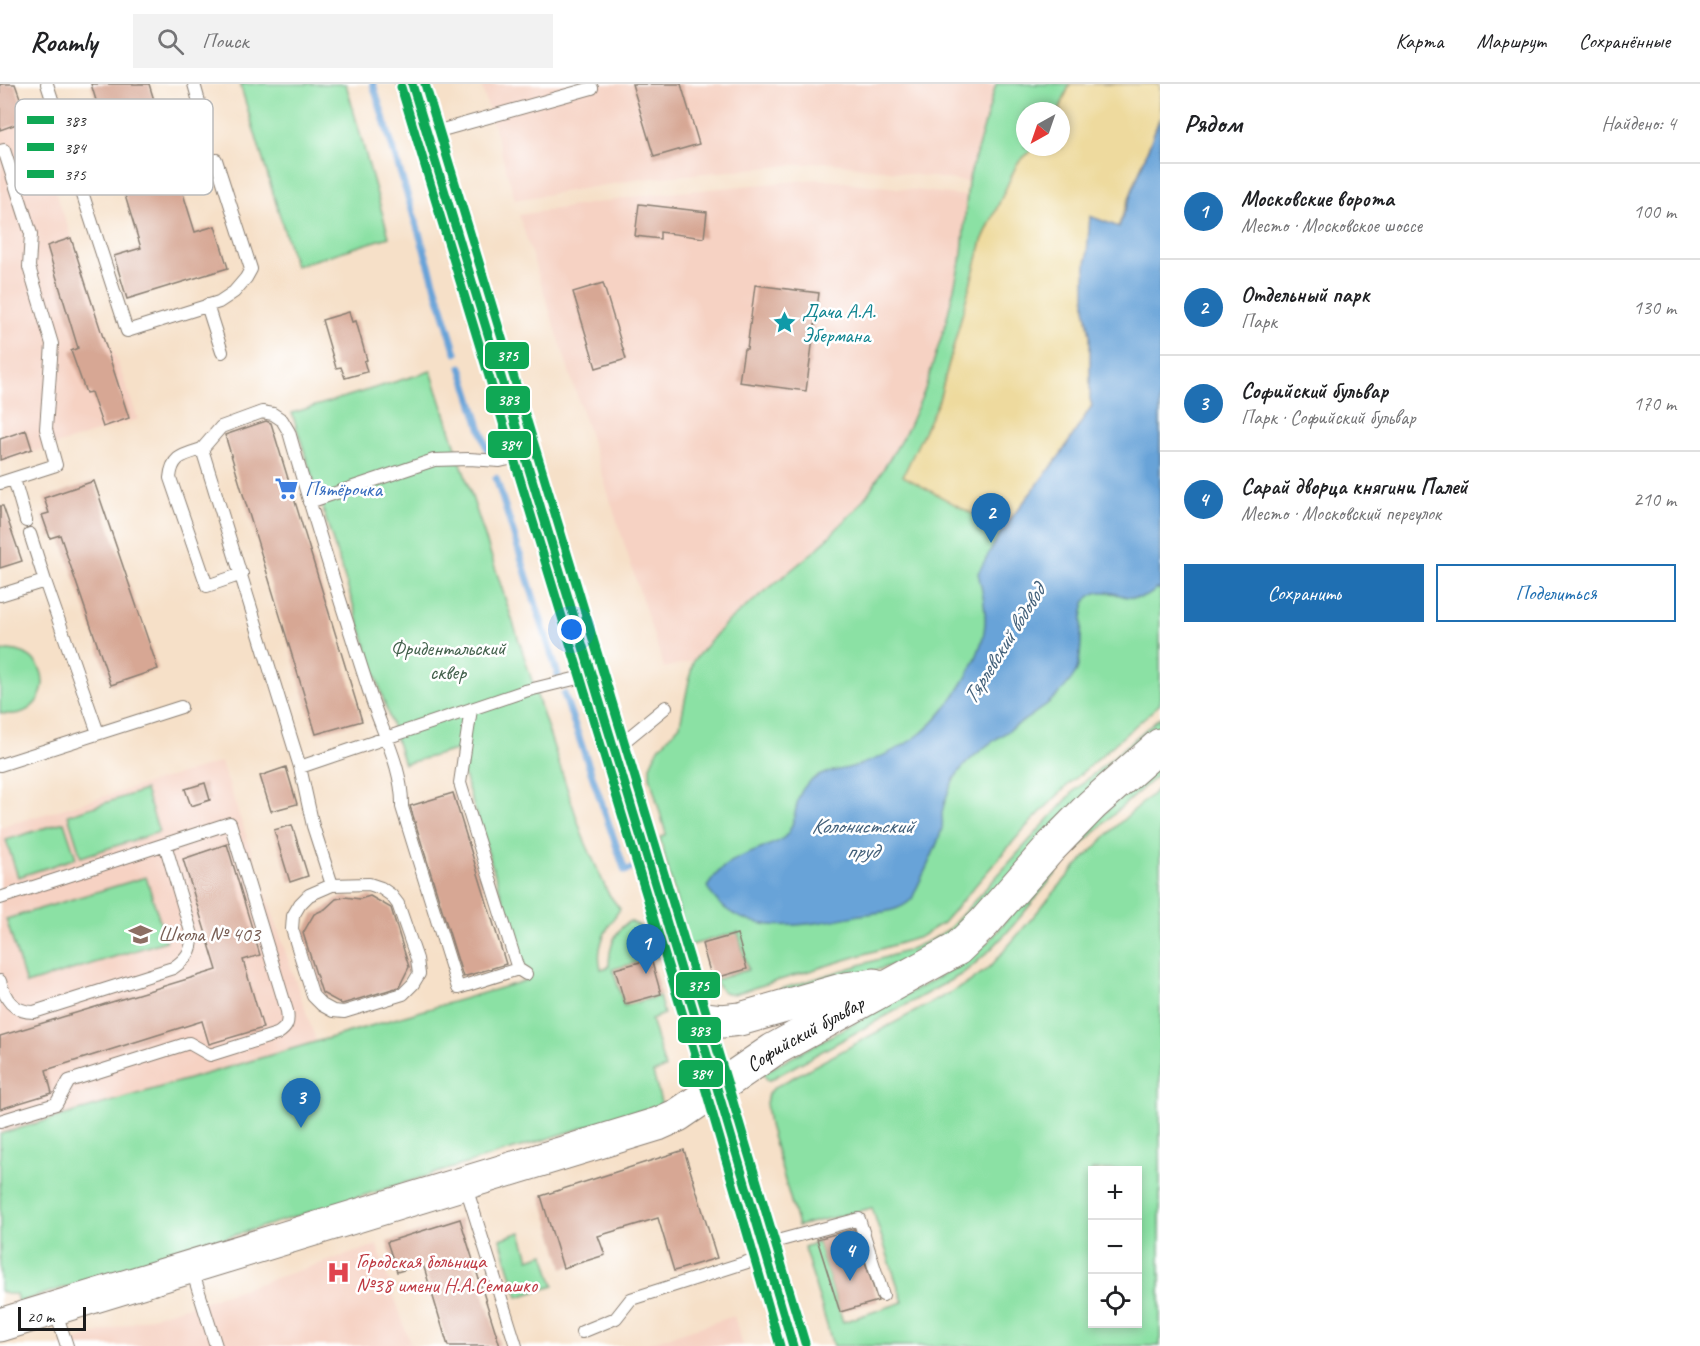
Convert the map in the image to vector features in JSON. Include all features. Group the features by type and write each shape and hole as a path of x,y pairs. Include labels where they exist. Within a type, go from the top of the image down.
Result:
{"main road":[{"path":"412,84 696,1018 793,1346"},
{"name":"Софийский бульвар","path":"0,1325 658,1124 678,1115 773,1050 957,949 984,923 1049,849 1092,805 1160,745"},
{"name":"Софийский бульвар","path":"696,1018 722,1021 740,1019 845,989 897,981"}],"lane":[{"path":"47,84 52,99"},
{"path":"194,84 198,99"},
{"path":"427,134 592,88"},
{"path":"0,151 4,150 15,183"},
{"path":"83,195 128,331 219,302 234,292 246,278 250,269 216,160 213,160"},
{"path":"0,483 56,465 46,429 52,344 28,267 32,234 19,195"},
{"path":"207,305 222,352"},
{"path":"242,574 207,586 170,478 171,467 185,454 202,449 221,427 262,412 273,414 282,420 289,432 379,722 403,788 402,807 458,988 522,971 460,783 471,709"},
{"path":"202,449 300,767 313,826 332,885"},
{"path":"309,502 434,459 500,461 525,456"},
{"path":"14,479 26,521"},
{"path":"30,534 98,733"},
{"path":"0,595 45,581"},
{"path":"300,767 525,691 591,674"},
{"path":"0,765 181,707"},
{"path":"614,750 666,707"},
{"path":"0,898 230,823 289,1021 285,1029 277,1034 210,1055 189,1043 69,1081 56,1104 0,1121"},
{"path":"0,981 10,1004 21,1011 34,1012 173,968 184,960 191,949 192,935 165,844"},
{"path":"369,884 381,888 398,904 417,959 419,974 403,994 344,1012 333,1011 313,996 292,929 293,916 309,895 332,885 369,884"},
{"path":"464,1183 516,1346"},
{"path":"582,1332 616,1318 631,1299 859,1219 883,1295"},
{"path":"191,1267 216,1346"},
{"path":"55,1309 67,1346"}],"shaded area":[{"path":"0,84 16,84 21,99 15,99 15,195 56,195 138,419 0,463"},
{"path":"481,84 996,84 968,182 826,162 642,179 515,200"},
{"path":"819,179 967,196 962,254 939,347 924,392 909,426 869,492 856,509 817,548 725,624 693,661 664,668 519,215 645,195"},
{"name":"Школа № 403","path":"221,762 316,1041 0,1134 0,827"},
{"name":"Городская больница №38 имени Н.А.Семашко","path":"377,1245 411,1346 55,1346 202,1302"},
{"path":"734,1316 743,1346 639,1346"}],"green space":[{"path":"240,84 346,84 389,237 295,266"},
{"path":"996,84 1070,84 1063,102 1016,102 1016,156 1025,156 1017,164 982,241 939,400 904,476 1061,454 1118,227 1160,117 1160,704 1069,784 1025,828 943,923 920,937 734,994 727,993 715,980 748,970 738,932 688,946 660,838 666,834 650,777 650,766 658,749 680,725 693,661 725,624 817,549 856,509 869,492 909,426 924,392 946,322 962,254 968,182"},
{"name":"Фридентальский сквер","path":"431,371 583,837 608,893 620,909 603,937 600,952 601,969 609,967 613,941 624,925 630,921 640,926 646,936 665,955 613,969 624,1006 659,996 664,1014 651,1019 665,1068 653,1073 662,1106 621,1116 18,1302 16,1294 6,1294 0,1291 0,1134 528,980 456,750 404,764 292,413"},
{"path":"8,650 25,654 36,662 42,674 43,686 39,698 30,708 17,714 0,713 0,652"},
{"path":"1160,717 1160,729 968,925 909,960 748,1010 745,1000 906,951 949,929 1075,790"},
{"path":"1160,760 1160,773 1077,850 1017,921 977,962 962,974 768,1081 763,1073 957,967 978,952 1059,856"},
{"path":"1160,787 1160,1346 833,1346 804,1247 818,1242 843,1322 903,1302 872,1208 798,1226 769,1125 766,1103 768,1094 775,1087 968,983 991,966 1074,869 1115,827"},
{"path":"145,790 159,832 81,857 68,815"},
{"path":"64,822 76,858 18,877 6,840"},
{"path":"146,877 166,941 26,984 6,919"},
{"path":"521,1232 529,1259 544,1254 554,1286 518,1297 500,1239"}],"sand":[{"path":"1070,84 1160,84 1160,117 1118,227 1090,217 1085,307 1090,335 1090,399 1092,405 1061,454 1002,530 903,476 939,400 982,241 1017,164 1025,156 1070,156 1070,102 1063,102"}],"water":[{"name":"Колонистский пруд","path":"1160,117 1160,589 1139,598 1105,592 1089,597 1083,610 1079,664 1076,672 1051,701 983,749 956,776 944,805 942,828 936,845 912,899 907,904 888,911 798,925 756,923 737,916 720,904 707,887 720,871 732,861 782,839 788,833 799,796 808,783 826,773 875,759 899,748 920,734 942,712 971,668 983,637 985,623 978,573 1002,530 1061,454 1092,406 1090,399 1090,335 1085,307 1090,216 1119,227"}],"building":[{"path":"0,84 15,84 20,99 15,99 15,125 0,130"},
{"path":"91,84 149,84 154,99 96,99"},
{"path":"632,84 681,84 699,144 654,157"},
{"path":"125,195 184,195 195,232 215,226 228,268 127,299 114,256 141,248"},
{"path":"639,204 707,212 704,238 660,232 660,239 635,236"},
{"path":"71,238 129,418 103,427 91,392 86,393 71,351 78,348 47,246"},
{"path":"603,283 626,359 596,368 573,292"},
{"path":"755,285 819,293 806,391 739,382 744,349 747,349"},
{"path":"349,312 352,322 356,321 367,360 364,361 367,372 345,378 341,367 336,368 322,320"},
{"path":"266,421 271,423 362,721 316,734 225,435"},
{"path":"26,430 32,449 0,460 0,439"},
{"path":"94,481 158,669 111,685 60,535 50,538 42,515 49,513 44,498"},
{"path":"0,506 3,506 22,561 0,568"},
{"path":"286,767 297,804 271,811 260,776"},
{"path":"205,783 210,800 191,806 185,789"},
{"path":"453,793 506,964 463,977 410,806"},
{"path":"292,825 308,876 290,882 274,830"},
{"path":"227,844 260,955 243,960 263,1028 209,1044 202,1021 46,1070 52,1093 0,1109 0,1036 217,970 183,859"},
{"path":"370,896 391,908 409,967 399,987 342,1004 322,993 303,933 314,914 325,909 336,899 345,897 360,899"},
{"path":"737,934 747,969 712,979 702,944"},
{"path":"651,959 661,994 625,1004 615,969"},
{"path":"684,1150 717,1258 674,1271 658,1218 598,1236 605,1255 563,1268 541,1196"},
{"path":"460,1219 500,1346 448,1346 423,1264 397,1272 387,1242"},
{"path":"854,1229 878,1301 840,1312 817,1239"}],"waterway":[{"path":"373,84 456,353"},
{"path":"461,367 487,449"},
{"path":"496,478 558,675"},
{"path":"564,694 625,871 630,869"}],"transit line":[{"name":"383","path":"412,84 717,1088 793,1346"},
{"name":"375","path":"425,84 805,1343"},
{"name":"384","path":"401,87 706,1091 780,1346"}],"place":[{"name":"Дача А.А. Эбермана","path":"784,323"},
{"name":"Пятёрочка","path":"287,489"},
{"name":"Отдельный парк","path":"991,543"},
{"name":"Школа № 403","path":"140,934"},
{"name":"Московские ворота","path":"646,974"},
{"name":"Софийский бульвар","path":"301,1128"},
{"name":"Городская больница №38 имени Н.А.Семашко","path":"338,1273"},
{"name":"Сарай дворца княгини Палей","path":"850,1281"}],"water label":[{"name":"Тярлевский водовод","path":"1003,644"}]}
